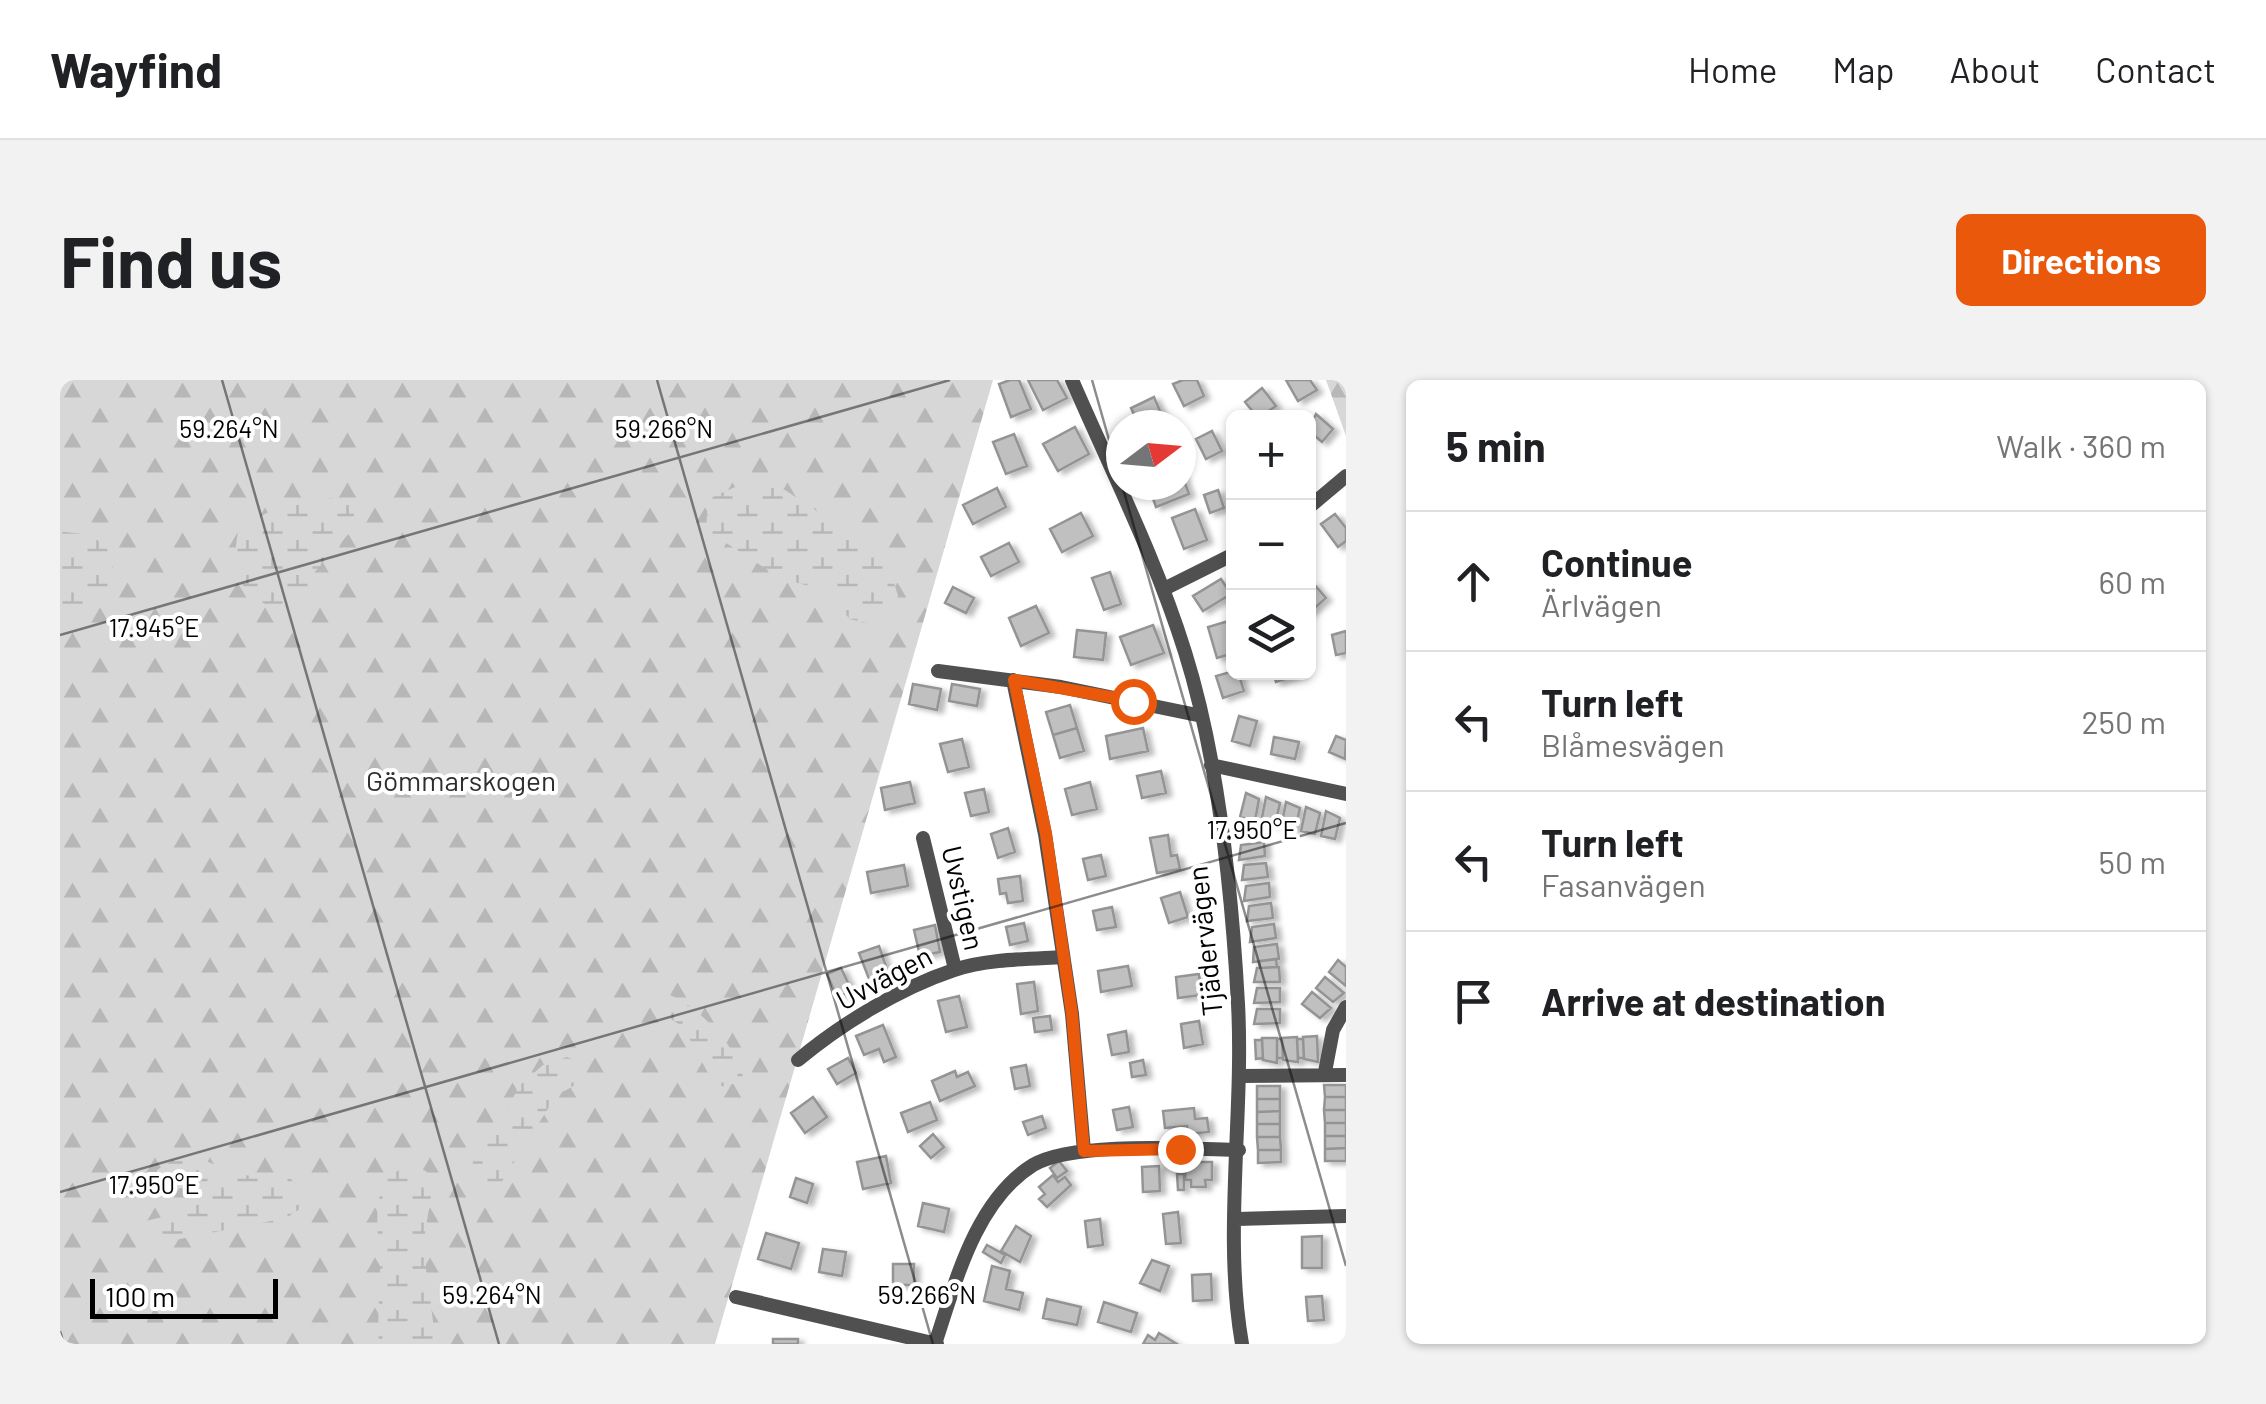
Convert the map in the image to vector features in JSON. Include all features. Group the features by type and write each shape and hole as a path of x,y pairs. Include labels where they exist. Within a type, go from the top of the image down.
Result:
{"street":[{"name":"Tjädervägen","path":"1072,380 1164,589 1202,716 1211,765 1236,970 1240,1076 1236,1302 1242,1344"},
{"path":"1316,501 1346,476"},
{"path":"1164,589 1226,558"},
{"path":"938,671 1014,680 1202,716"},
{"path":"1014,680 1046,834 1084,1151"},
{"path":"1211,765 1346,794"},
{"name":"Uvstigen","path":"923,838 955,970"},
{"name":"Uvvägen","path":"798,1060 881,1005 955,970 1063,957"},
{"path":"1326,1072 1333,1030 1346,1008"},
{"path":"1240,1076 1326,1072 1346,1075"},
{"path":"736,1297 936,1344 966,1252 994,1207 1036,1164 1084,1151 1239,1150"},
{"path":"1237,1218 1346,1216"}],"green space":[{"name":"Gömmarskogen","path":"60,380 993,380 715,1344 60,1344"},
{"path":"1326,380 1346,380 1346,436"},
{"path":"744,483 785,490 874,549 893,579 898,596 884,627 850,619 821,589 782,579 706,530 708,499"},
{"path":"338,498 355,506 352,530 313,574 310,591 296,607 281,611 247,596 234,561 238,530 285,506"},
{"path":"60,531 92,537 106,547 112,573 107,587 87,611 60,625"},
{"path":"666,994 689,1006 714,1028 734,1055 743,1079 726,1087 714,1084 683,1027 659,1011 659,999"},
{"path":"567,1057 583,1063 587,1071 580,1082 556,1096 499,1186 481,1191 470,1184 468,1176 482,1138 501,1125 518,1087 543,1065"},
{"path":"184,1153 243,1175 291,1179 302,1194 300,1209 286,1218 154,1244 141,1235 137,1223 192,1210 196,1201 188,1189 164,1186 157,1178 157,1170"},
{"path":"413,1166 426,1171 433,1183 423,1246 436,1344 379,1344 378,1205 387,1180"}],"building":[{"path":"1019,380 1031,409 1011,417 999,384"},
{"path":"1028,380 1057,380 1067,398 1043,410"},
{"path":"1197,380 1204,396 1184,406 1173,384"},
{"path":"1286,380 1310,380 1317,390 1298,401"},
{"path":"1262,388 1276,406 1252,410 1245,402"},
{"path":"1154,397 1160,410 1132,410"},
{"path":"1316,414 1333,429 1322,442 1316,437"},
{"path":"1075,427 1089,454 1058,471 1043,444"},
{"path":"1212,431 1222,451 1206,459 1196,439"},
{"path":"1014,434 1027,466 1006,474 993,442"},
{"path":"997,488 1006,507 973,524 963,505"},
{"path":"1218,490 1224,508 1210,513 1204,495"},
{"path":"1154,500 1174,500 1156,507"},
{"path":"1195,509 1207,540 1184,549 1172,518"},
{"path":"1081,513 1093,536 1062,552 1050,529"},
{"path":"1335,514 1346,528 1346,541 1338,547 1321,524"},
{"path":"1009,543 1019,562 991,576 981,557"},
{"path":"1110,572 1121,604 1104,610 1092,578"},
{"path":"1221,579 1226,586 1226,597 1203,611 1193,596"},
{"path":"1316,586 1326,598 1316,607"},
{"path":"953,587 974,598 966,613 945,603"},
{"path":"1036,606 1049,633 1021,646 1009,618"},
{"path":"1226,622 1226,655 1217,658 1208,627"},
{"path":"1153,625 1164,653 1131,665 1120,637"},
{"path":"1077,630 1106,633 1103,660 1074,657"},
{"path":"1346,631 1346,653 1336,655 1332,635"},
{"path":"1226,673 1226,680 1241,680 1244,691 1223,698 1216,676"},
{"path":"913,684 941,689 937,710 909,704"},
{"path":"952,684 980,689 977,706 949,701"},
{"path":"1070,705 1077,728 1053,735 1046,712"},
{"path":"1239,716 1257,721 1250,746 1232,741"},
{"path":"1077,728 1084,751 1060,758 1053,735"},
{"path":"1143,728 1148,751 1110,759 1106,736"},
{"path":"1336,736 1346,740 1345,759 1329,752"},
{"path":"1274,737 1299,742 1295,759 1271,754"},
{"path":"962,739 969,767 948,772 940,744"},
{"path":"1161,771 1166,793 1142,798 1137,776"},
{"path":"910,782 915,803 885,810 881,788"},
{"path":"1090,782 1097,809 1072,815 1065,789"},
{"path":"984,789 989,812 971,816 965,793"},
{"path":"1246,793 1259,799 1255,821 1240,817"},
{"path":"1266,797 1280,803 1275,825 1261,822"},
{"path":"1286,802 1300,808 1295,830 1281,827"},
{"path":"1306,807 1320,813 1315,834 1301,831"},
{"path":"1326,811 1340,818 1335,839 1321,836"},
{"path":"1008,828 1015,852 998,858 991,834"},
{"path":"1168,835 1171,856 1177,855 1180,869 1157,873 1150,838"},
{"path":"1264,842 1265,856 1239,860 1241,845"},
{"path":"1101,855 1106,876 1088,880 1083,859"},
{"path":"1266,863 1268,877 1242,880 1244,865"},
{"path":"904,865 908,886 871,893 867,872"},
{"path":"1020,876 1023,901 1008,903 1006,893 1000,894 998,879"},
{"path":"1269,883 1270,897 1244,901 1246,886"},
{"path":"1180,892 1188,917 1169,923 1161,898"},
{"path":"1271,903 1273,918 1247,921 1249,906"},
{"path":"1112,907 1116,927 1097,930 1093,911"},
{"path":"1024,923 1028,941 1010,945 1006,927"},
{"path":"1274,924 1276,938 1250,942 1252,927"},
{"path":"935,925 940,952 920,956 914,930"},
{"path":"1277,944 1279,959 1253,962 1254,947"},
{"path":"879,946 888,972 869,979 859,953"},
{"path":"1276,959 1277,967 1260,968 1259,961"},
{"path":"1338,960 1346,967 1346,986 1329,972"},
{"path":"1128,966 1132,986 1101,992 1098,971"},
{"path":"1279,967 1280,982 1254,982 1257,968"},
{"path":"841,968 852,991 837,997 827,974"},
{"path":"1199,974 1201,995 1178,998 1176,977"},
{"path":"1325,977 1344,993 1333,1002 1316,988"},
{"path":"1034,982 1038,1011 1021,1014 1017,984"},
{"path":"1257,988 1280,988 1280,1002 1254,1003"},
{"path":"1312,992 1331,1008 1320,1018 1302,1004"},
{"path":"959,996 967,1027 946,1032 938,1001"},
{"path":"1257,1009 1280,1009 1280,1023 1254,1024"},
{"path":"1050,1016 1052,1030 1035,1032 1033,1018"},
{"path":"1199,1021 1203,1044 1184,1048 1181,1024"},
{"path":"883,1025 896,1057 884,1062 879,1049 864,1055 856,1036"},
{"path":"1126,1031 1129,1052 1112,1055 1108,1035"},
{"path":"1317,1036 1318,1062 1304,1059 1303,1037"},
{"path":"1297,1037 1298,1062 1283,1060 1282,1038"},
{"path":"1262,1038 1277,1038 1277,1063 1263,1060"},
{"path":"1277,1039 1282,1039 1283,1058 1277,1058"},
{"path":"1297,1039 1303,1039 1304,1058 1298,1058"},
{"path":"1255,1040 1262,1040 1263,1058 1256,1059"},
{"path":"848,1058 856,1073 837,1084 828,1069"},
{"path":"1143,1060 1146,1075 1132,1077 1130,1063"},
{"path":"1026,1065 1030,1086 1015,1089 1011,1068"},
{"path":"955,1071 957,1077 968,1072 975,1086 940,1101 932,1081"},
{"path":"1324,1085 1346,1085 1346,1097 1325,1097"},
{"path":"1257,1086 1280,1086 1280,1099 1257,1099"},
{"path":"813,1097 827,1117 805,1133 791,1113"},
{"path":"1325,1097 1346,1097 1346,1110 1324,1110"},
{"path":"1257,1099 1280,1099 1280,1111 1257,1112"},
{"path":"930,1102 937,1120 908,1132 901,1113"},
{"path":"1129,1107 1133,1127 1117,1130 1113,1110"},
{"path":"1194,1108 1195,1119 1207,1118 1209,1132 1188,1134 1187,1126 1165,1128 1163,1111"},
{"path":"1324,1110 1346,1110 1346,1123 1325,1123"},
{"path":"1280,1111 1280,1124 1257,1124 1257,1112"},
{"path":"1042,1116 1046,1128 1028,1135 1023,1122"},
{"path":"1325,1123 1346,1123 1346,1136 1325,1136"},
{"path":"1257,1124 1280,1124 1280,1137 1257,1137"},
{"path":"933,1134 944,1147 931,1158 920,1146"},
{"path":"1325,1136 1346,1136 1346,1148 1325,1149"},
{"path":"1257,1137 1280,1137 1281,1150 1258,1150"},
{"path":"1346,1148 1346,1161 1325,1161 1325,1149"},
{"path":"1258,1150 1281,1150 1281,1162 1258,1163"},
{"path":"886,1156 891,1183 863,1189 857,1162"},
{"path":"1059,1161 1067,1171 1057,1178 1050,1168"},
{"path":"1186,1162 1212,1162 1212,1180 1205,1180 1206,1187 1191,1187 1191,1180 1185,1180"},
{"path":"1159,1166 1160,1191 1143,1192 1142,1167"},
{"path":"1177,1174 1184,1174 1184,1190 1178,1190"},
{"path":"1053,1175 1058,1182 1065,1177 1071,1185 1047,1207 1039,1199 1045,1194 1039,1187"},
{"path":"796,1178 813,1184 807,1203 790,1197"},
{"path":"923,1203 949,1209 944,1232 918,1226"},
{"path":"1178,1212 1181,1243 1166,1244 1163,1214"},
{"path":"1100,1219 1103,1245 1088,1247 1085,1221"},
{"path":"1016,1226 1031,1236 1020,1262 1001,1251"},
{"path":"766,1233 799,1243 791,1269 758,1259"},
{"path":"1322,1236 1322,1268 1302,1268 1302,1237"},
{"path":"987,1245 1005,1255 1001,1263 983,1252"},
{"path":"823,1249 846,1252 842,1276 819,1272"},
{"path":"1152,1260 1169,1266 1160,1291 1140,1283"},
{"path":"893,1264 914,1264 914,1285 893,1285"},
{"path":"992,1266 1010,1271 1006,1289 1023,1293 1019,1310 984,1301"},
{"path":"1211,1274 1212,1300 1193,1301 1192,1275"},
{"path":"1322,1296 1324,1320 1308,1321 1306,1297"},
{"path":"1047,1299 1081,1307 1077,1325 1043,1318"},
{"path":"1104,1302 1137,1313 1131,1332 1098,1322"},
{"path":"1159,1333 1177,1344 1143,1344 1148,1335 1155,1340"},
{"path":"773,1339 798,1339 798,1344 773,1344"}],"route":[{"path":"1133,701 1014,680 1046,834 1072,1014 1084,1151 1180,1149"}]}
